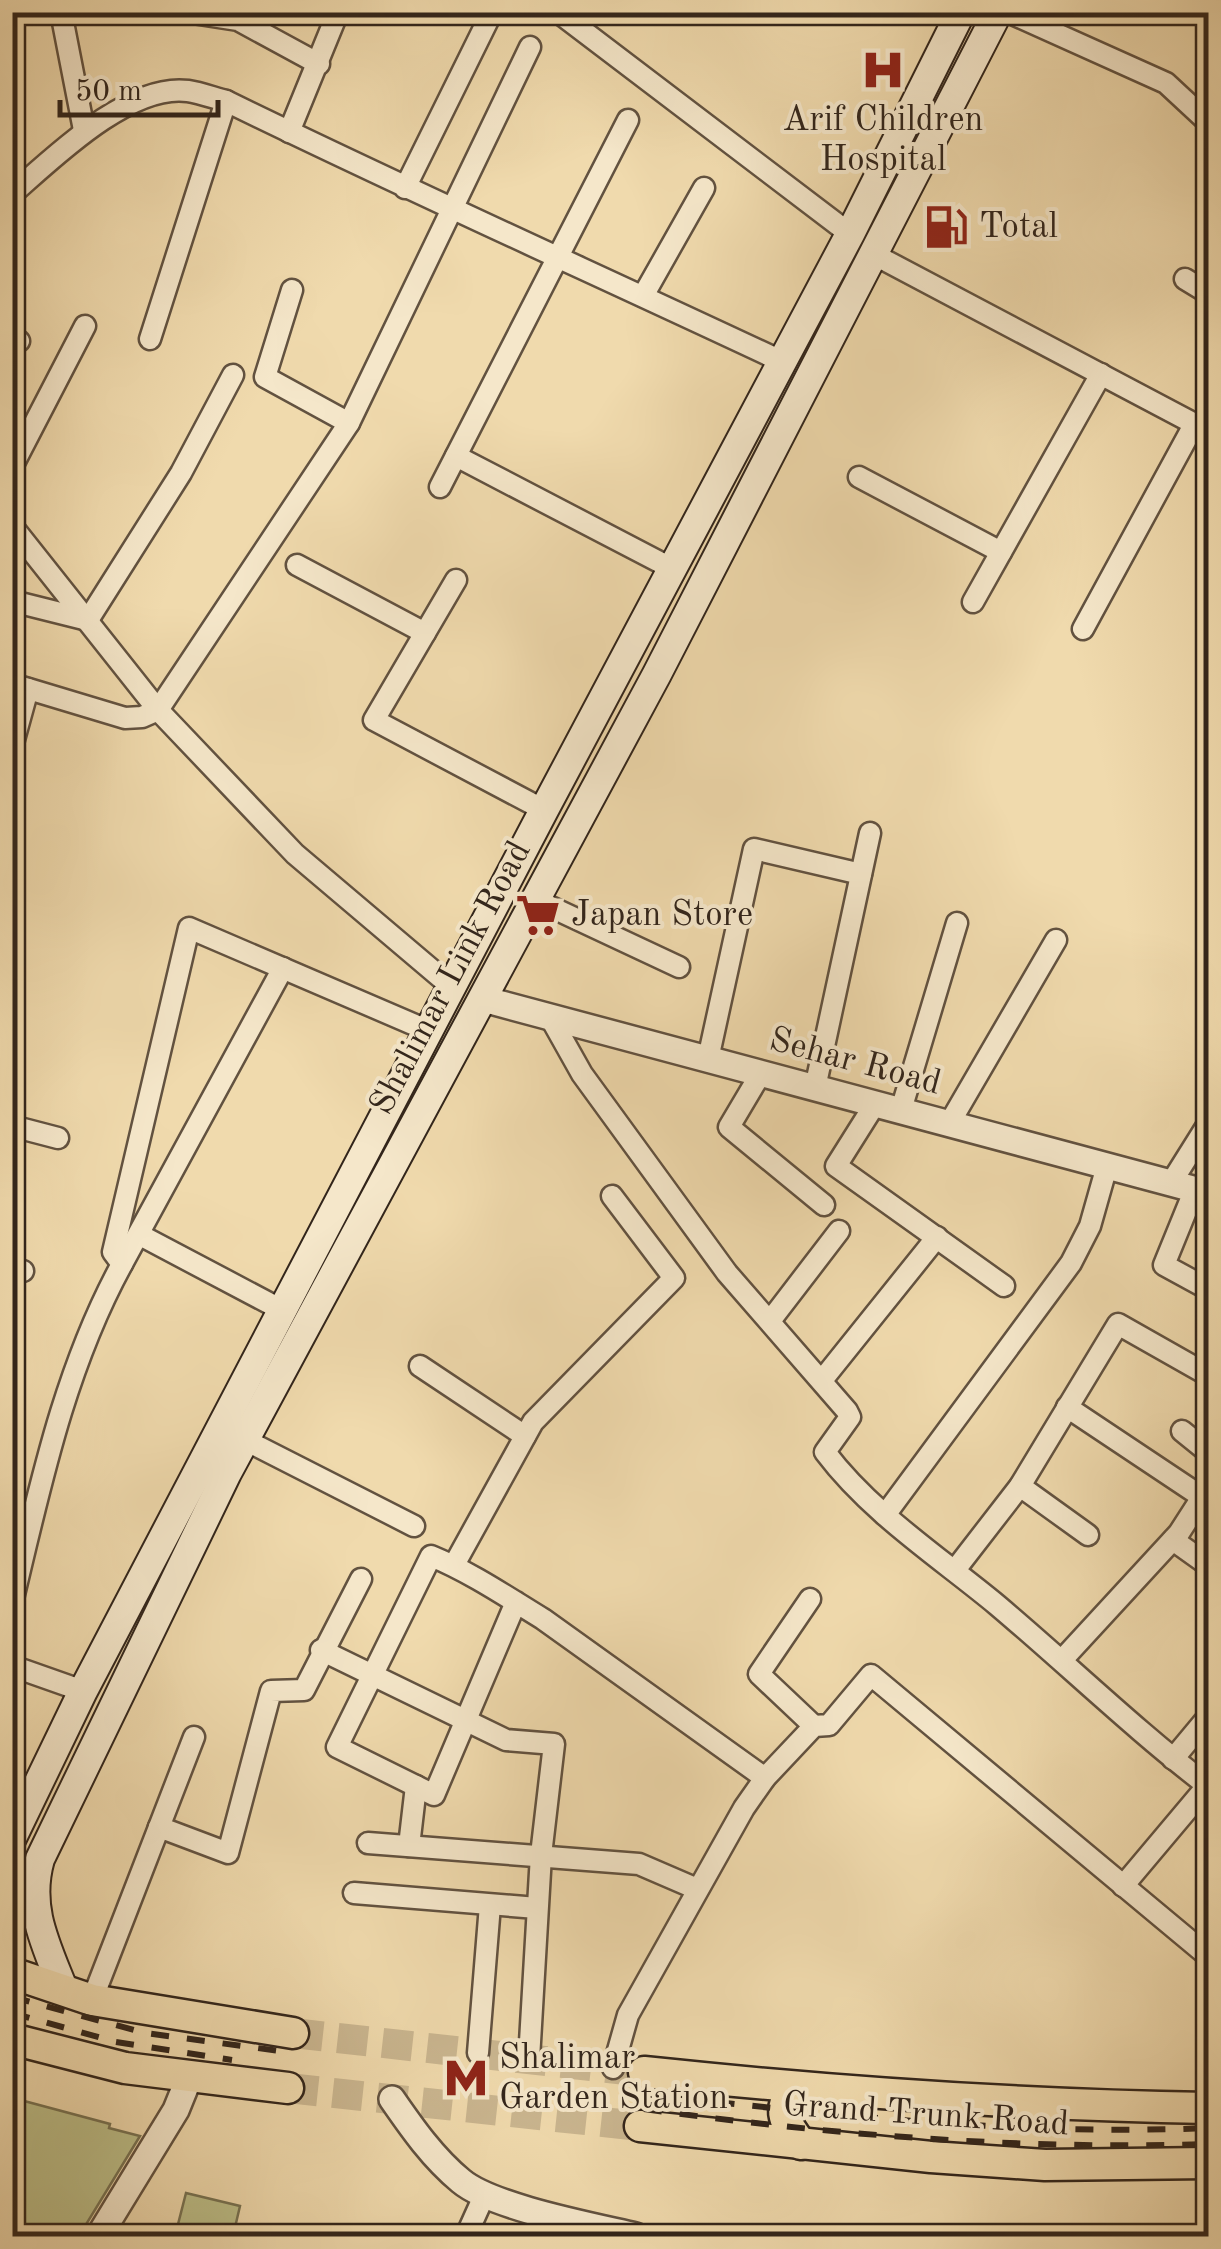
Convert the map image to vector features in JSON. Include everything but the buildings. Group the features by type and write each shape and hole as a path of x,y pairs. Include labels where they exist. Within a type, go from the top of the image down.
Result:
{"main road":[{"name":"Shalimar Link Road","path":"12,1838 83,1691 483,999 658,674 998,12"},
{"name":"Shalimar Link Road","path":"78,1995 45,1946 33,1883 40,1859 245,1440 269,1368 282,1310 850,234 953,15"},
{"path":"624,656 658,674"},
{"path":"12,1972 78,1995 293,2033"},
{"path":"12,2039 124,2068 288,2088"},
{"name":"Grand Trunk Road","path":"644,2072 795,2088 1041,2106 1208,2108"},
{"path":"701,2078 713,2102 702,2132"},
{"path":"795,2088 783,2108 784,2121 801,2144"},
{"name":"Grand Trunk Road","path":"640,2126 1044,2164 1208,2162"}],"street":[{"path":"61,12 84,130"},
{"path":"186,12 239,16 318,64"},
{"path":"289,132 338,12"},
{"path":"404,188 492,12"},
{"path":"558,12 850,234"},
{"path":"1008,12 1166,83 1208,122"},
{"path":"12,747 20,686 124,718 142,717 158,710 349,423 530,47"},
{"path":"12,194 84,130 158,93 186,90 226,101 449,210 781,361"},
{"path":"150,338 226,101"},
{"path":"440,487 628,120"},
{"path":"642,296 704,188"},
{"path":"873,254 1202,427 1083,629"},
{"path":"1184,279 1208,293"},
{"path":"292,290 265,377 349,423"},
{"path":"12,466 85,326"},
{"path":"974,602 1101,374"},
{"path":"88,620 181,474 233,375"},
{"path":"456,456 672,568"},
{"path":"859,477 1001,552"},
{"path":"12,526 158,710 295,854 452,987"},
{"path":"297,565 425,632"},
{"path":"456,580 374,720 544,810"},
{"path":"12,601 88,620"},
{"path":"815,1088 870,833"},
{"path":"708,1059 754,849 862,874"},
{"path":"536,900 679,968"},
{"path":"901,1110 957,922"},
{"path":"122,1264 114,1252 188,928 430,1031"},
{"path":"949,1124 1056,940"},
{"path":"12,1603 52,1435 100,1306 283,968"},
{"name":"Sehar Road","path":"483,999 1192,1188"},
{"path":"550,1017 582,1074 728,1273 823,1379 850,1417 825,1452 885,1514 1208,1786 1123,1886"},
{"path":"762,1073 729,1127 824,1205"},
{"path":"875,1104 836,1166 1004,1286"},
{"path":"1208,1124 1192,1188 1164,1265 1208,1290"},
{"path":"12,1126 58,1138"},
{"path":"885,1514 1071,1263 1090,1226 1107,1166"},
{"path":"454,1566 532,1422 674,1278 612,1196"},
{"path":"770,1321 840,1231"},
{"path":"140,1236 282,1310"},
{"path":"823,1379 937,1236"},
{"path":"955,1570 1020,1486 1118,1324 1208,1375"},
{"path":"420,1366 525,1436"},
{"path":"1062,1660 1173,1540 1205,1492 1067,1407"},
{"path":"1182,1430 1208,1452"},
{"path":"245,1440 414,1526"},
{"path":"1020,1486 1088,1535"},
{"path":"1173,1540 1208,1565"},
{"path":"516,1602 434,1795 337,1747 431,1556 516,1602 765,1778"},
{"path":"159,1827 228,1853 271,1692 304,1690 321,1650 361,1579"},
{"path":"810,1599 759,1674 814,1726"},
{"path":"321,1650 506,1740 554,1744 541,1855 529,2059"},
{"path":"12,1666 83,1691"},
{"path":"613,2068 628,2015 697,1889 765,1778 814,1726 829,1725 871,1674 1208,1956"},
{"path":"1174,1759 1208,1717"},
{"path":"78,1995 159,1827 194,1738"},
{"path":"409,1846 416,1786"},
{"path":"368,1842 638,1864 697,1889"},
{"path":"354,1893 537,1908"},
{"path":"478,2053 490,1904"},
{"path":"99,2236 176,2110 189,2078"},
{"path":"392,2099 430,2149 462,2182 484,2196 636,2236"},
{"path":"466,2236 484,2196"}],"green space":[{"path":"13,2098 140,2136 79,2236 13,2236"},
{"path":"186,2193 240,2206 233,2236 175,2236"}],"tunnel":[{"path":"293,2033 644,2072"},
{"path":"288,2088 640,2126"}],"railway":[{"path":"12,1997 145,2033 287,2052"},
{"path":"12,2013 116,2042 232,2060"},
{"path":"645,2094 997,2126 1208,2128"},
{"path":"644,2109 926,2138 1067,2145 1208,2144"}],"place":[{"name":"Arif Children Hospital","path":"883,70"},
{"name":"Total","path":"946,227"},
{"name":"Japan Store","path":"538,915"},
{"name":"Shalimar Garden Station","path":"466,2078"}]}
